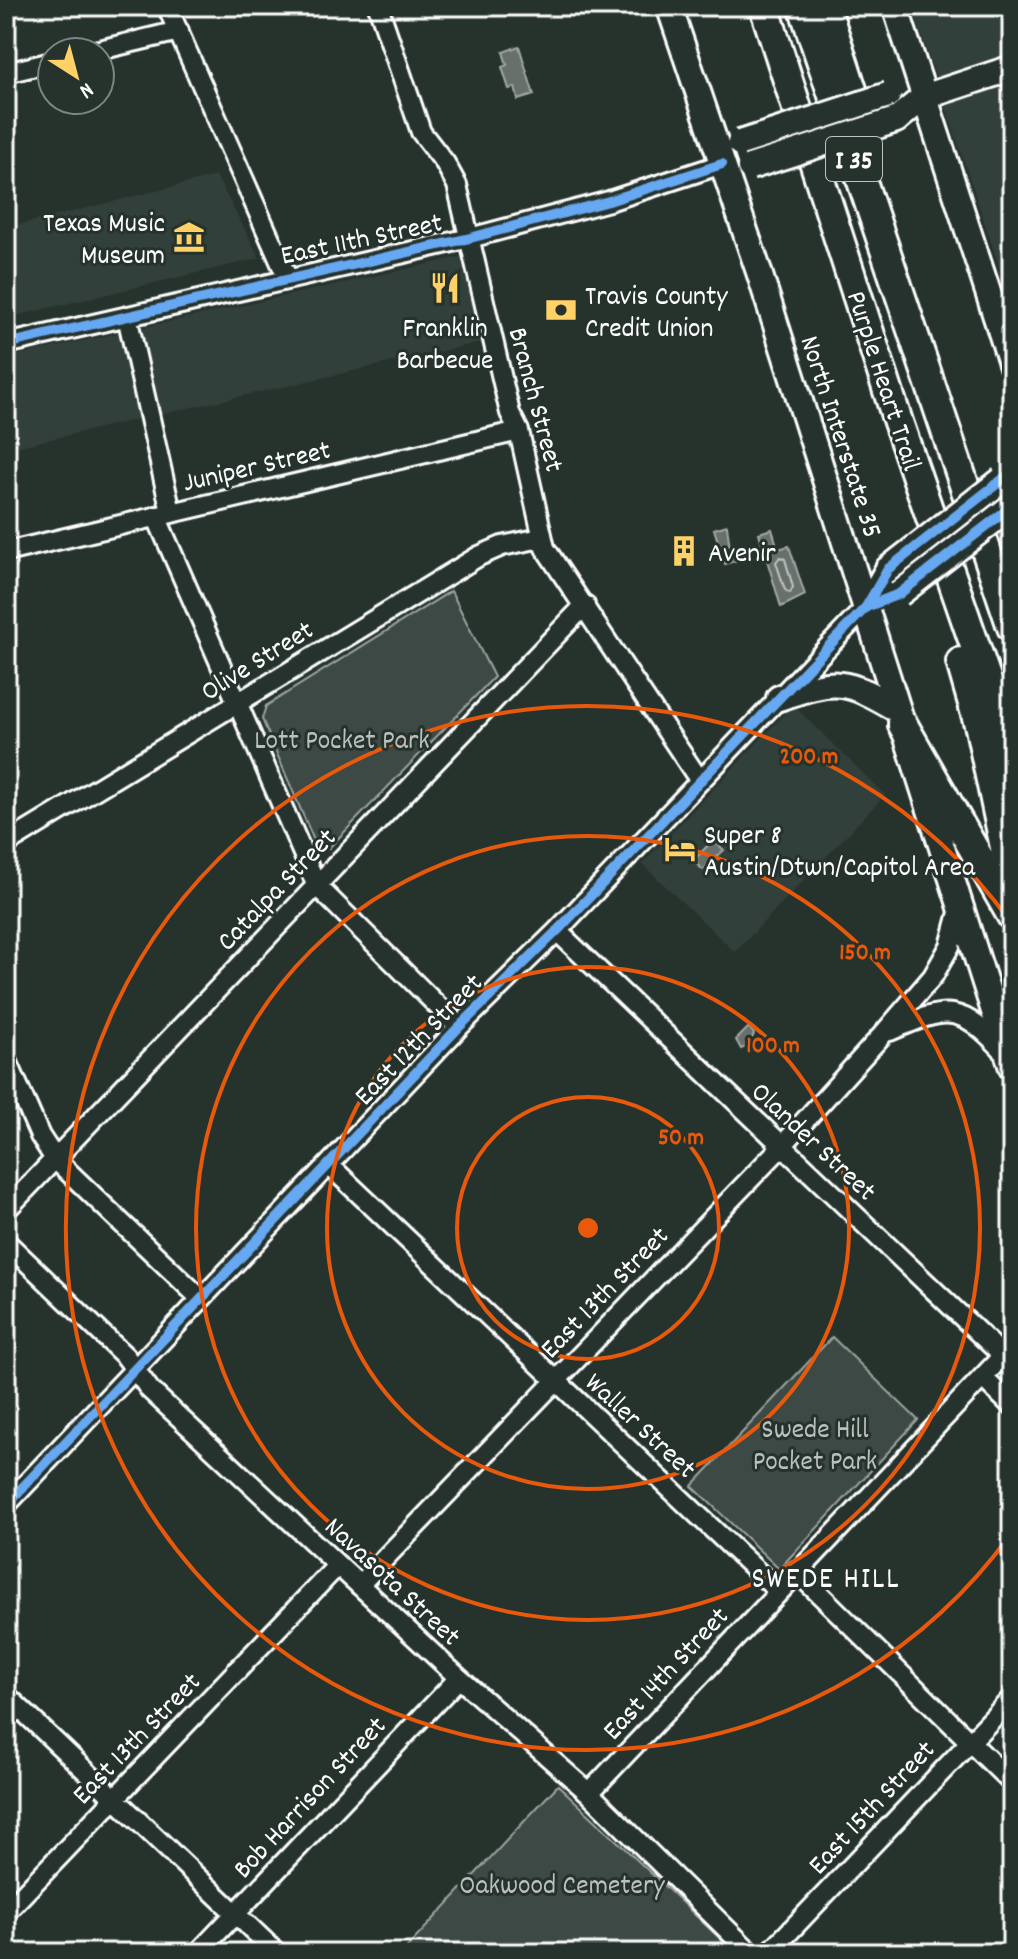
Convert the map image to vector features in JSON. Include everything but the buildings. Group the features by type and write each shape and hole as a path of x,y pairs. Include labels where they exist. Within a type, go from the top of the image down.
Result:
{"highway":[{"path":"744,6 798,164 858,294"},
{"name":"Purple Heart Trail","path":"764,6 898,422 1012,753"},
{"name":"Purple Heart Trail","path":"803,6 1012,627"},
{"path":"825,6 870,145 907,311"},
{"path":"939,408 980,479 1012,576"},
{"path":"898,422 917,527 974,704 1012,916"},
{"path":"900,718 1004,883"}],"main road":[{"name":"North Interstate 35","path":"669,6 866,607 1009,1060"},
{"path":"895,6 1010,358"},
{"name":"East 11th Street","path":"722,164 750,167 896,120 924,97 1012,68"},
{"name":"East 11th Street","path":"722,164 740,143 888,95 924,97"},
{"name":"East 12th Street","path":"866,607 888,569 1012,472"},
{"name":"East 12th Street","path":"866,607 899,594 1012,506"},
{"path":"779,698 823,683 839,683 900,718"}],"street":[{"path":"167,6 287,277"},
{"name":"Branch Street","path":"378,6 421,132 445,163 457,185 510,413 519,431 541,538 700,781"},
{"path":"116,46 179,31"},
{"path":"6,73 36,66"},
{"name":"East 11th Street","path":"6,344 287,277 470,238 609,201 722,164"},
{"path":"127,316 163,514 236,703 317,886 459,1027"},
{"name":"Juniper Street","path":"6,552 519,431"},
{"name":"Olive Street","path":"6,844 479,556 502,546 541,538"},
{"name":"Catalpa Street","path":"6,1210 585,605"},
{"name":"East 12th Street","path":"6,1505 459,1027 557,931 866,607"},
{"name":"East 13th Street","path":"359,1585 781,1147 884,1033 933,976 950,946 960,909"},
{"name":"Olander Street","path":"557,931 781,1147 1007,1350"},
{"name":"East 13th Street","path":"884,1033 929,1014 955,1013 976,1022 1009,1060"},
{"path":"6,1058 40,1136 55,1159 201,1299"},
{"name":"Waller Street","path":"329,1165 778,1591"},
{"name":"Navasota Street","path":"6,1242 135,1369 150,1390 459,1678 589,1793 751,1953"},
{"name":"East 14th Street","path":"589,1793 1007,1350"},
{"path":"983,1378 1012,1406"},
{"name":"East 13th Street","path":"6,1912 338,1565"},
{"path":"796,1571 1012,1783"},
{"name":"Bob Harrison Street","path":"198,1953 459,1678"},
{"path":"6,1695 277,1953"},
{"name":"East 15th Street","path":"769,1953 1012,1698"}],"shaded area":[{"path":"912,6 1012,6 1012,305"},
{"path":"216,176 260,258 6,318 6,228"},
{"path":"460,257 482,342 6,449 6,358"},
{"path":"793,705 885,795 735,952 642,864"}],"green space":[{"name":"Lott Pocket Park","path":"451,591 494,677 328,849 318,850 262,719 266,706"},
{"name":"Swede Hill Pocket Park","path":"832,1337 918,1420 779,1569 692,1486"},
{"name":"Oakwood Cemetery","path":"558,1785 735,1953 402,1953"}],"water":[{"path":"519,46 534,95 518,100 515,87 509,89 502,67 507,65 503,52"},
{"path":"727,525 730,549 734,548 738,560 725,564 714,529"},
{"path":"772,529 778,549 789,546 805,595 781,607 759,533"},
{"path":"713,840 724,850 703,870 693,861"},
{"path":"749,1027 754,1034 749,1046 741,1049 736,1040"}],"cycle path":[{"path":"6,344 470,238 609,201 722,164"},
{"path":"6,1505 459,1027 557,931 866,607 888,569 1012,472"},
{"path":"866,607 899,594 1012,506"}],"place":[{"name":"Texas Music Museum","path":"189,237"},
{"name":"Franklin Barbecue","path":"445,288"},
{"name":"Travis County Credit Union","path":"561,310"},
{"name":"Avenir","path":"684,551"},
{"name":"Super 8 Austin/Dtwn/Capitol Area","path":"680,849"}],"district":[{"name":"SWEDE HILL","path":"826,1577"}]}
